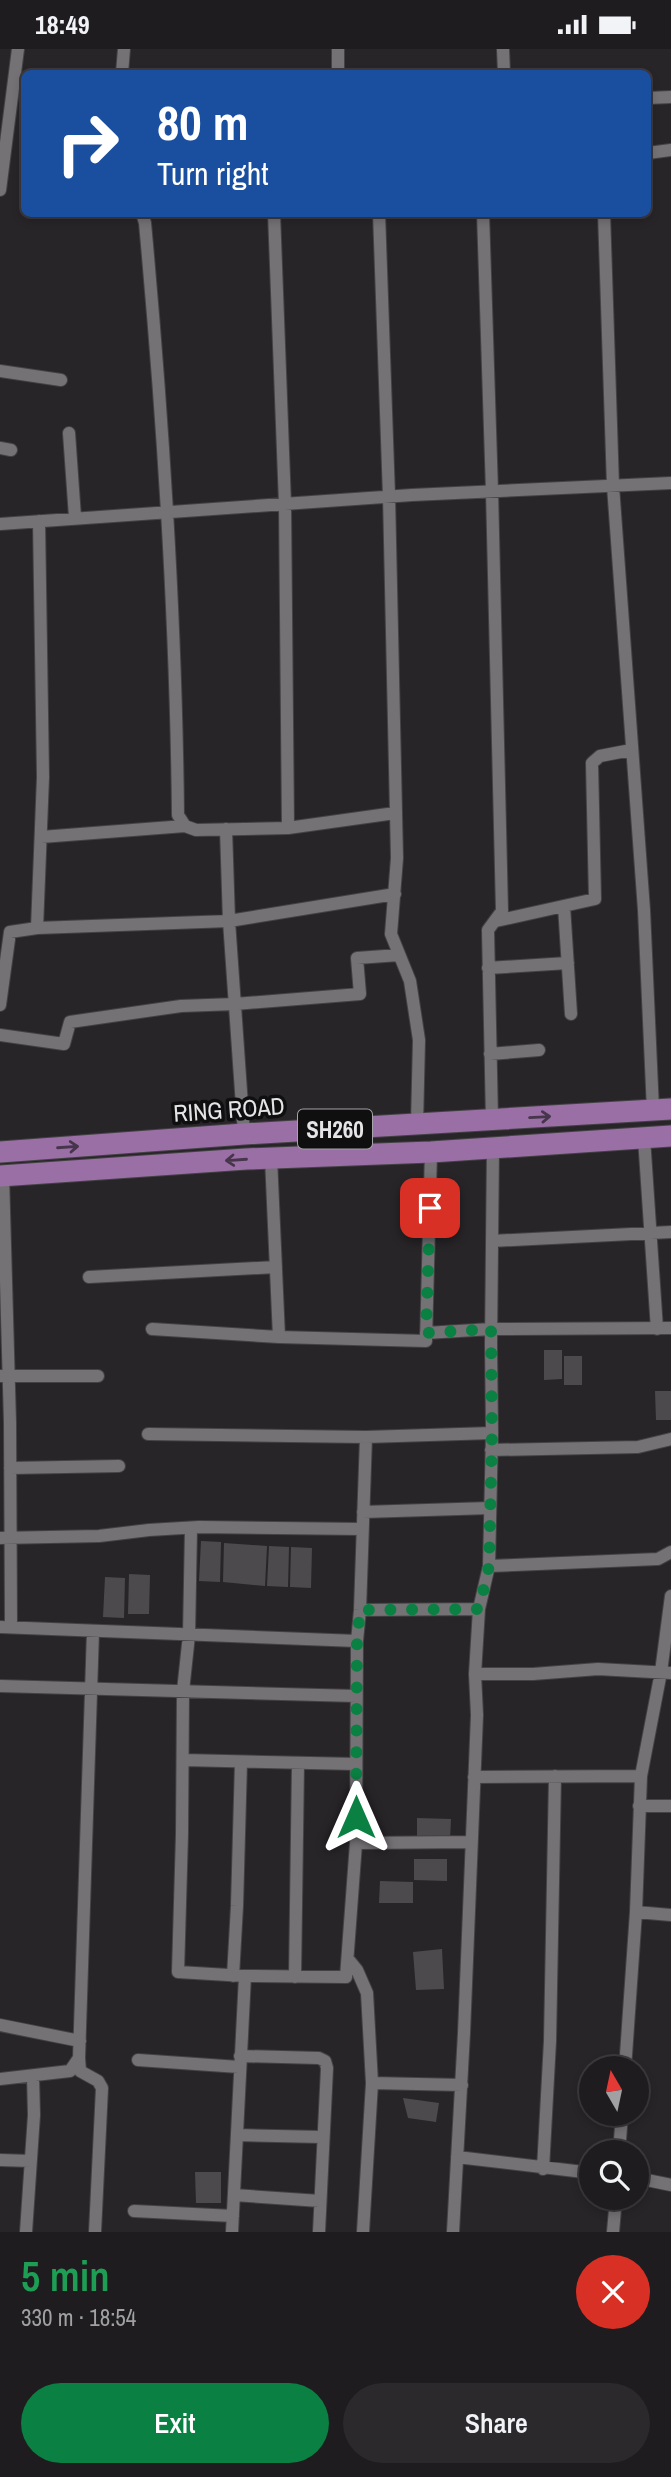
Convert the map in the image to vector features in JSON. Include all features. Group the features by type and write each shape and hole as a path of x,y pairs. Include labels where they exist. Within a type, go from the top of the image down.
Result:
{"highway":[{"name":"RING ROAD","path":"0,1151 662,1110"},
{"name":"RING ROAD","path":"2,1176 671,1136"}],"street":[{"path":"0,190 18,49"},
{"path":"122,70 124,49"},
{"path":"338,49 338,70"},
{"path":"503,49 503,70"},
{"path":"651,98 671,97"},
{"path":"651,153 671,151"},
{"path":"143,217 159,371 178,815 185,826"},
{"path":"274,217 285,503 288,828"},
{"path":"379,217 397,858 391,934 410,981 419,1040 417,1124"},
{"path":"483,217 502,911 488,930 492,1120"},
{"path":"604,217 613,486 644,909 662,1110"},
{"path":"0,370 61,380"},
{"path":"69,433 75,517"},
{"path":"0,524 389,496 671,483"},
{"path":"37,929 43,777 39,521"},
{"path":"496,921 595,899 592,763 600,756 632,750"},
{"path":"41,837 185,826 196,830 288,828 395,813"},
{"path":"226,829 229,921 244,1134"},
{"path":"0,1005 10,932 229,921 394,894"},
{"path":"564,906 571,1014"},
{"path":"0,1035 64,1044 70,1021 154,1008 235,1005 360,994 357,958 399,955"},
{"path":"488,968 568,963"},
{"path":"490,1053 539,1050"},
{"path":"644,1138 657,1329"},
{"path":"453,2232 477,1715 475,1674 479,1609 489,1566 493,1146"},
{"path":"152,1329 279,1338 426,1341 431,1151"},
{"path":"271,1158 279,1338"},
{"path":"2,1176 7,1464 6,1627 357,1641"},
{"path":"492,1241 671,1232"},
{"path":"89,1277 276,1267"},
{"path":"426,1333 491,1329 671,1328"},
{"path":"4,1376 98,1376"},
{"path":"148,1434 366,1437 492,1433"},
{"path":"191,1528 189,1635 183,1691 184,1760 178,1972 239,1976 346,1977 356,1843 357,1641 366,1437"},
{"path":"491,1450 638,1447 671,1439"},
{"path":"7,1464 119,1466"},
{"path":"363,1512 490,1508"},
{"path":"5,1538 99,1537 191,1528 362,1529"},
{"path":"489,1566 658,1559 671,1552"},
{"path":"626,2056 636,1912 641,1776 666,1673 671,1596"},
{"path":"360,1610 479,1609"},
{"path":"93,1631 79,2058 80,2071 98,2081 102,2088 95,2232"},
{"path":"475,1674 533,1674 598,1669 666,1673"},
{"path":"0,1686 356,1696"},
{"path":"184,1760 356,1765"},
{"path":"232,2232 239,2061 237,1906 241,1762"},
{"path":"295,1977 298,1764"},
{"path":"543,2169 550,2041 555,1776"},
{"path":"474,1777 641,1776"},
{"path":"639,1806 671,1806"},
{"path":"356,1843 470,1842"},
{"path":"636,1912 671,1915"},
{"path":"348,1959 357,1970 367,1993 372,2083 363,2232"},
{"path":"0,2025 80,2041"},
{"path":"0,2079 70,2071 79,2058"},
{"path":"138,2060 239,2061 319,2058 325,2061 327,2069 319,2232"},
{"path":"26,2232 33,2076"},
{"path":"372,2083 461,2085"},
{"path":"237,2134 322,2137"},
{"path":"457,2157 579,2172"},
{"path":"0,2160 31,2161"},
{"path":"649,2180 671,2185"},
{"path":"234,2195 320,2201"},
{"path":"613,2232 615,2210"},
{"path":"134,2211 233,2216"}],"building":[{"path":"544,1350 562,1350 562,1379 544,1380"},
{"path":"564,1356 582,1356 582,1385 564,1385"},
{"path":"655,1391 671,1391 671,1420 656,1420"},
{"path":"201,1541 221,1542 220,1582 199,1581"},
{"path":"224,1543 267,1546 265,1586 223,1582"},
{"path":"269,1546 289,1547 288,1587 267,1586"},
{"path":"291,1547 312,1548 311,1588 290,1587"},
{"path":"129,1574 150,1575 149,1614 128,1614"},
{"path":"105,1577 125,1578 124,1618 103,1617"},
{"path":"417,1818 451,1819 450,1840 417,1840"},
{"path":"414,1859 447,1859 447,1881 414,1880"},
{"path":"380,1881 413,1882 413,1903 379,1903"},
{"path":"442,1949 444,1989 416,1990 413,1952"},
{"path":"403,2098 439,2103 436,2122 408,2118"},
{"path":"195,2172 221,2172 221,2203 196,2203"}],"route":[{"path":"356,1817 357,1641 360,1610 479,1609 489,1566 491,1329 426,1333 430,1208"}]}
